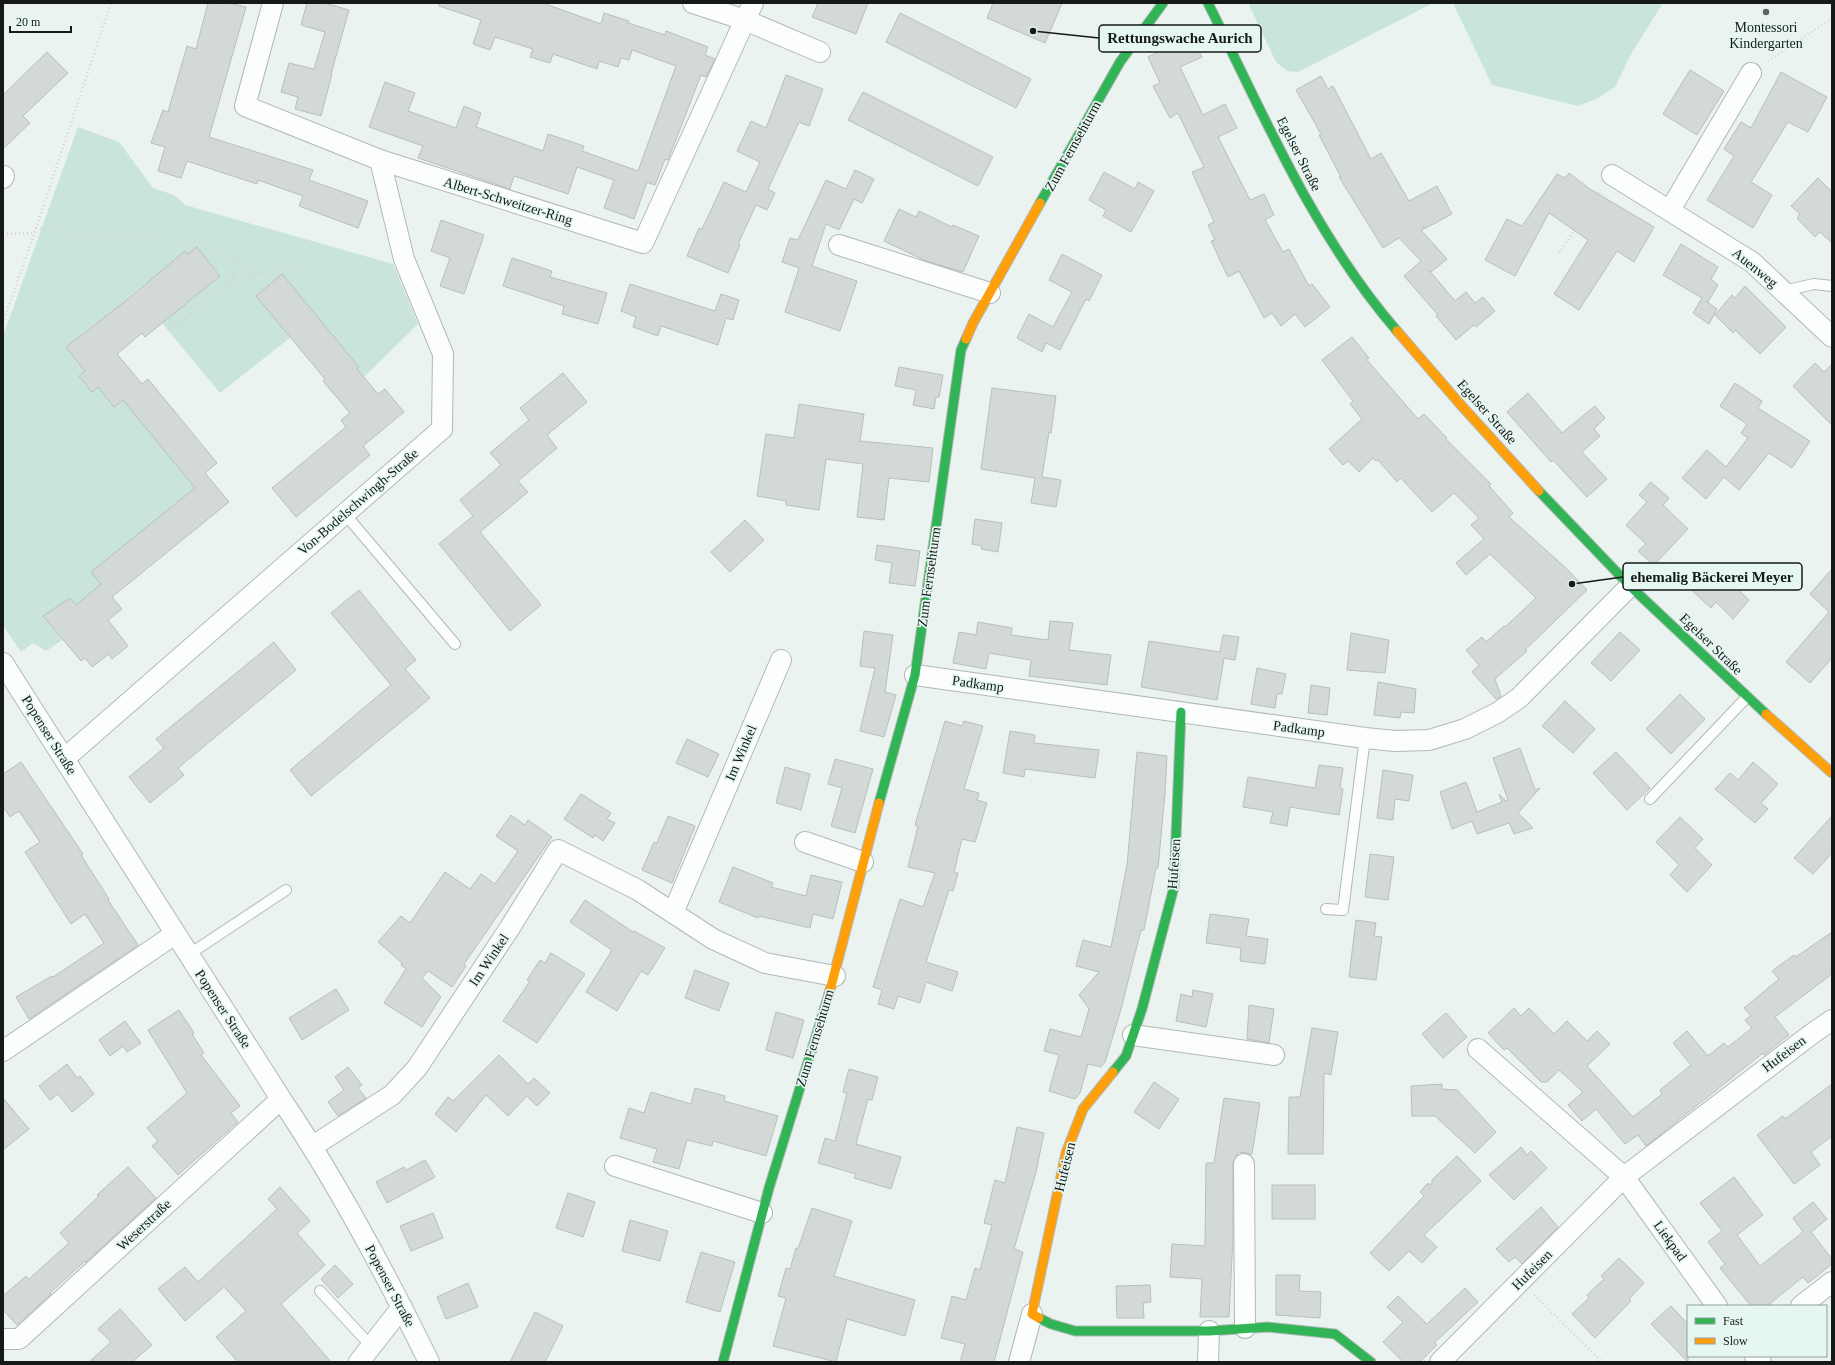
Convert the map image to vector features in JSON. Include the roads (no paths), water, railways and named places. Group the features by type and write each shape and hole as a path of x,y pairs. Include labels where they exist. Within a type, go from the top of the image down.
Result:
{"street":[{"name":"Albert-Schweitzer-Ring","path":"273,3 245,106 380,160 643,243 749,12"},
{"path":"693,3 749,12 820,52"},
{"name":"Zum Fernsehturm","path":"724,1362 769,1188 835,976 878,805 915,675 961,350 973,323 1120,62 1163,3"},
{"name":"Egelser Straße","path":"1208,3 1280,149 1313,211 1348,268 1378,309 1460,404 1544,496 1630,586 1746,697 1832,773"},
{"path":"1670,210 1750,72"},
{"name":"Von-Bodelschwingh-Straße","path":"64,759 442,429 443,354 404,259 380,160"},
{"name":"Auenweg","path":"1612,175 1752,262 1832,336"},
{"path":"839,245 990,293"},
{"name":"Padkamp","path":"915,675 1365,738 1395,741 1429,740 1465,729 1497,713 1519,698 1630,586"},
{"name":"Im Winkel","path":"673,913 780,660"},
{"name":"Popenser Straße","path":"3,663 188,955 313,1146 402,1307 429,1362"},
{"name":"Hufeisen","path":"1019,1362 1032,1314 1066,1153 1083,1110 1126,1056 1142,1009 1174,887 1181,712"},
{"path":"805,842 864,862"},
{"name":"Im Winkel","path":"313,1146 392,1095 417,1068 509,929 558,850 638,890 713,939 765,963 835,976"},
{"path":"3,1051 176,934"},
{"name":"Hufeisen","path":"1440,1362 1624,1177 1813,1032 1832,1020"},
{"path":"1133,1035 1274,1055"},
{"path":"1478,1049 1624,1177"},
{"name":"Weserstraße","path":"3,1339 19,1340 281,1099"},
{"path":"1244,1164 1245,1328"},
{"path":"615,1166 762,1213"},
{"name":"Liekpad","path":"1624,1177 1716,1305"},
{"path":"1802,1305 1832,1282"},
{"path":"359,1362 402,1307"},
{"path":"1032,1314 1051,1324 1075,1331 1209,1332 1268,1327 1335,1334 1371,1362"},
{"path":"1208,1362 1209,1332"}],"lane":[{"path":"1783,291 1814,284 1832,286"},
{"path":"345,514 455,644"},
{"path":"1650,799 1746,697"},
{"path":"1326,909 1343,910 1365,738"},
{"path":"188,955 286,890"},
{"path":"320,1291 372,1346"}],"place":[{"name":"Montessori Kindergarten","path":"1766,12"},
{"name":"Rettungswache Aurich","path":"1033,31"},
{"name":"ehemalig Bäckerei Meyer","path":"1572,584"}]}
